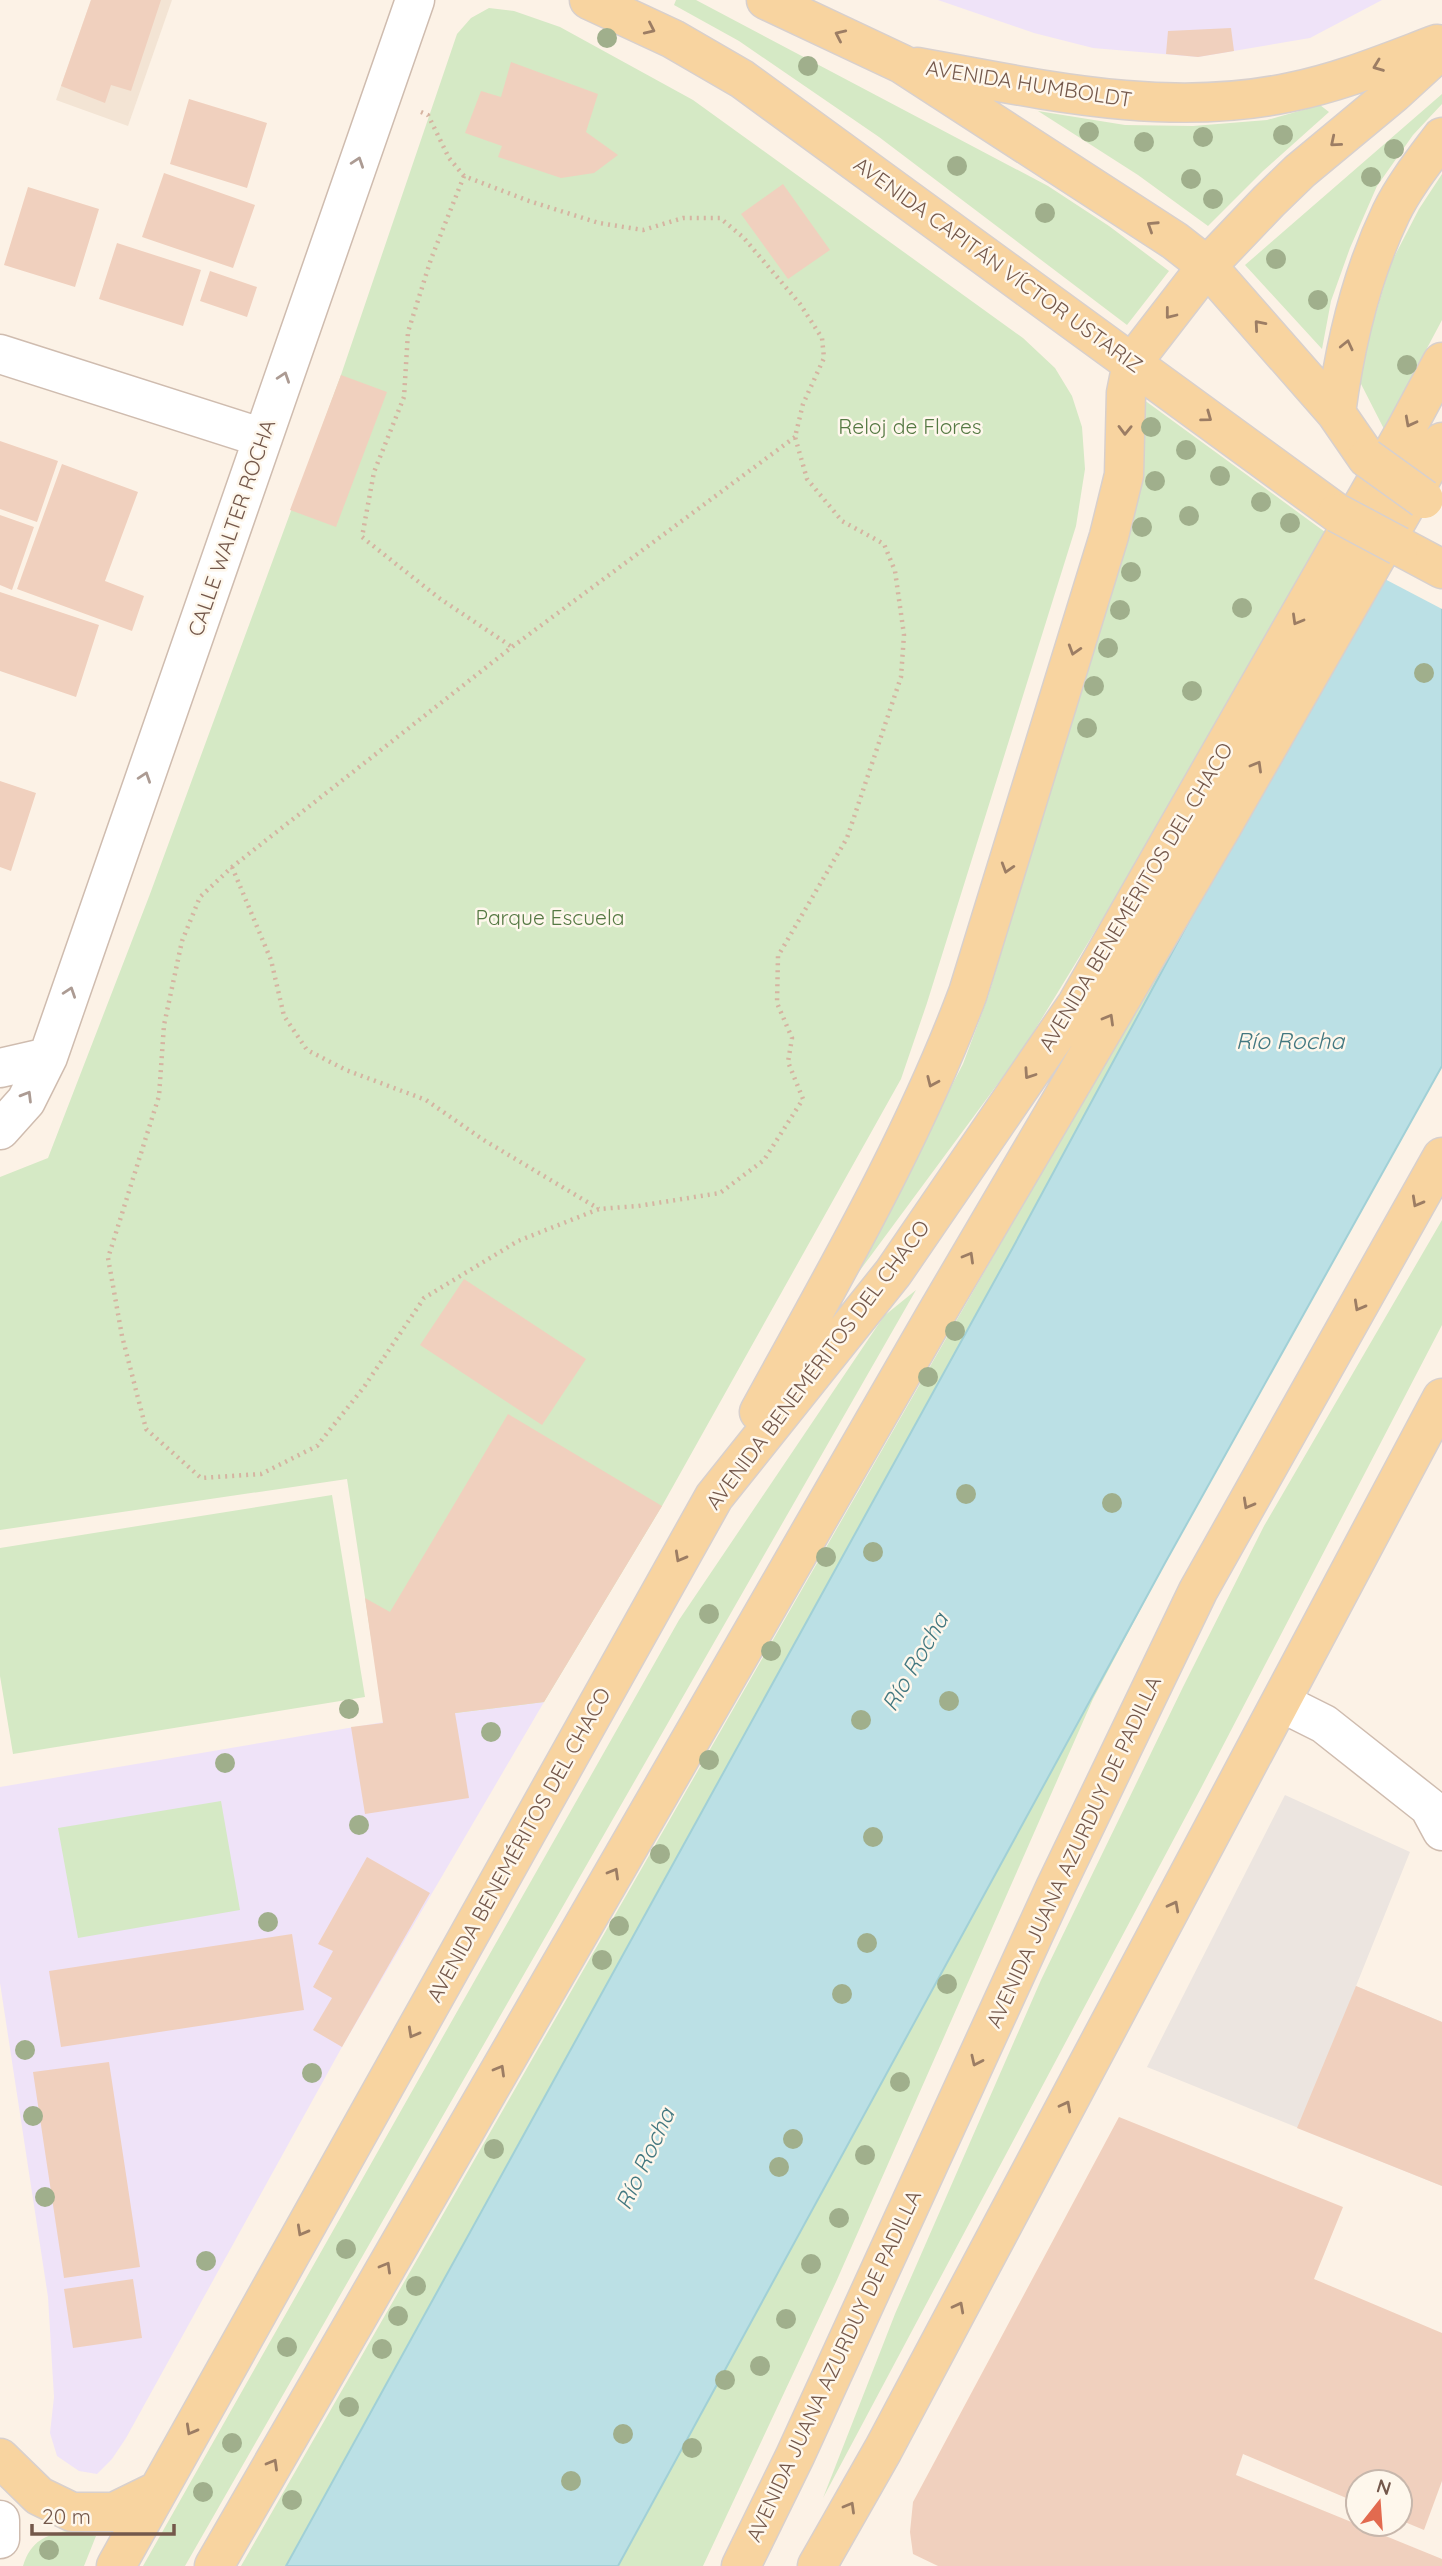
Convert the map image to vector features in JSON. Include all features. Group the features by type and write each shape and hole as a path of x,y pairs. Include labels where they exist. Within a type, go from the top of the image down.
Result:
{"main road":[{"name":"AVENIDA CAPITÁN VÍCTOR USTARIZ","path":"589,0 673,39 742,79 1336,513 1442,569"},
{"path":"765,0 902,64 1175,241 1207,266 1336,413 1367,458 1433,504"},
{"name":"AVENIDA HUMBOLDT","path":"902,64 1076,95 1126,101 1215,103 1291,92 1361,72 1442,42"},
{"path":"714,1497 904,1143 948,1046 968,993 1112,524 1124,475 1126,393 1132,363 1207,266 1300,171 1442,50"},
{"path":"1336,413 1343,359 1357,301 1392,211 1442,137"},
{"name":"AVENIDA BENEMÉRITOS DEL CHACO","path":"116,2566 714,1497 893,1273 1077,1004 1442,362"},
{"name":"AVENIDA BENEMÉRITOS DEL CHACO","path":"214,2566 934,1316 1223,825 1442,442"},
{"name":"AVENIDA JUANA AZURDUY DE PADILLA","path":"741,2566 795,2456 1055,1888 1198,1591 1442,1157"},
{"path":"817,2566 890,2437 1442,1398"},
{"path":"0,2458 39,2496 72,2512 114,2512 157,2491"}],"street":[{"name":"CALLE WALTER ROCHA","path":"0,1130 26,1101 48,1057 415,0"},
{"path":"0,354 263,439"},
{"path":"0,1068 48,1057"},
{"path":"1282,1703 1324,1724 1429,1807 1442,1831"},
{"path":"0,2520 0,2539"}],"path":[{"path":"381,96 428,115 449,158 464,176 529,201 599,223 643,230 683,218 720,218 743,237 800,304 822,338 824,358 803,404 795,437 807,479 842,521 884,544 895,571 904,635 901,677 847,838 778,956 777,1003 792,1038 788,1062 803,1099 764,1160 720,1194 599,1209 518,1241 424,1298 365,1387 317,1446 261,1474 201,1478 146,1429 122,1336 108,1258 159,1097 164,1025 182,941 200,897 232,867 512,647 795,437"},
{"path":"464,176 431,258 408,332 404,397 374,472 362,537 439,598 512,647"},
{"path":"232,867 271,960 284,1016 307,1050 346,1069 426,1100 482,1139 599,1209"}],"shaded area":[{"path":"91,0 172,0 128,126 56,100"},
{"path":"938,0 1382,0 1310,38 1198,57 1093,48 1034,33"},
{"path":"544,1702 342,2047 126,2438 112,2459 97,2474 79,2471 57,2456 50,2433 54,2397 48,2297 0,1983 0,1787 384,1722"},
{"path":"1285,1795 1410,1852 1356,1986 1442,2022 1442,2186 1147,2067"}],"green space":[{"path":"676,0 696,0 1048,186 1109,226 1169,271 1127,325 879,137 739,41 674,5"},
{"name":"Parque Escuela","path":"489,8 514,11 560,27 693,100 1023,338 1055,368 1072,396 1082,427 1085,469 1076,526 901,1079 662,1506 544,1702 384,1722 347,1479 0,1530 0,1177 48,1158 150,894 341,375 457,34 471,18"},
{"path":"1442,94 1442,104 1413,135 1377,186 1331,301 1322,349 1245,265"},
{"path":"1320,105 1329,112 1263,171 1208,226 1138,175 1038,111 1125,125 1193,126 1267,120"},
{"path":"1442,174 1442,320 1384,429 1360,382 1365,349 1391,263 1419,209"},
{"path":"1140,397 1325,532 1133,869 1022,1051 827,1315 901,1183 963,1064 988,997 1078,697"},
{"path":"1237,832 1011,1251 286,2566 241,2566"},
{"path":"1442,1220 1442,1325 1201,1788 823,2498 895,2314 1041,1980 1264,1526"},
{"path":"916,1290 185,2566 143,2566 679,1620 884,1316"},
{"path":"332,1495 365,1697 13,1754 0,1676 0,1548"},
{"path":"1165,1563 1093,1699 836,2282 703,2566 618,2566"},
{"path":"221,1801 240,1910 78,1938 58,1828"},
{"path":"75,2530 96,2536 84,2566 23,2566 31,2549 42,2539"}],"water":[{"name":"Río Rocha","path":"1442,466 1442,1066 1165,1563 618,2566 286,2566 1011,1251 1237,832"}],"pier":[{"path":"1442,466 1442,609 1379,576"}],"building":[{"path":"91,0 161,0 131,91 111,85 105,103 61,86"},
{"path":"1231,28 1234,51 1198,57 1166,54 1168,31"},
{"path":"511,62 598,94 586,132 618,155 594,173 561,178 498,157 502,146 465,133 481,91 501,97"},
{"path":"189,99 267,123 247,188 170,164"},
{"path":"164,173 255,205 233,268 142,237"},
{"path":"783,184 830,250 788,279 741,214"},
{"path":"28,187 99,209 75,287 4,265"},
{"path":"117,243 201,270 183,326 99,299"},
{"path":"210,271 257,287 247,317 200,301"},
{"path":"341,375 387,392 336,527 290,510"},
{"path":"0,441 58,461 37,522 0,509"},
{"path":"62,464 138,492 105,581 144,596 132,631 17,589"},
{"path":"0,515 34,527 12,590 0,585"},
{"path":"0,592 99,625 76,697 0,671"},
{"path":"0,781 36,793 11,871 0,867"},
{"path":"464,1279 586,1359 542,1425 420,1345"},
{"path":"508,1414 662,1506 544,1702 455,1713 469,1798 365,1814 351,1727 383,1723 365,1598 390,1612"},
{"path":"367,1857 430,1893 342,2047 313,2030 332,1998 313,1987 333,1951 318,1944"},
{"path":"292,1934 304,2010 61,2047 49,1971"},
{"path":"1356,1986 1442,2022 1442,2186 1297,2128"},
{"path":"109,2062 140,2267 64,2278 33,2072"},
{"path":"1119,2117 1343,2207 1314,2279 1442,2333 1442,2481 1424,2530 1414,2526 1414,2468 1344,2468 1344,2497 1243,2454 1236,2475 1344,2519 1344,2538 1390,2538 1442,2559 1442,2566 938,2566 913,2554 910,2532 913,2502"},
{"path":"133,2279 142,2338 73,2348 64,2289"}],"park label":[{"name":"Reloj de Flores","path":"910,427"}]}
